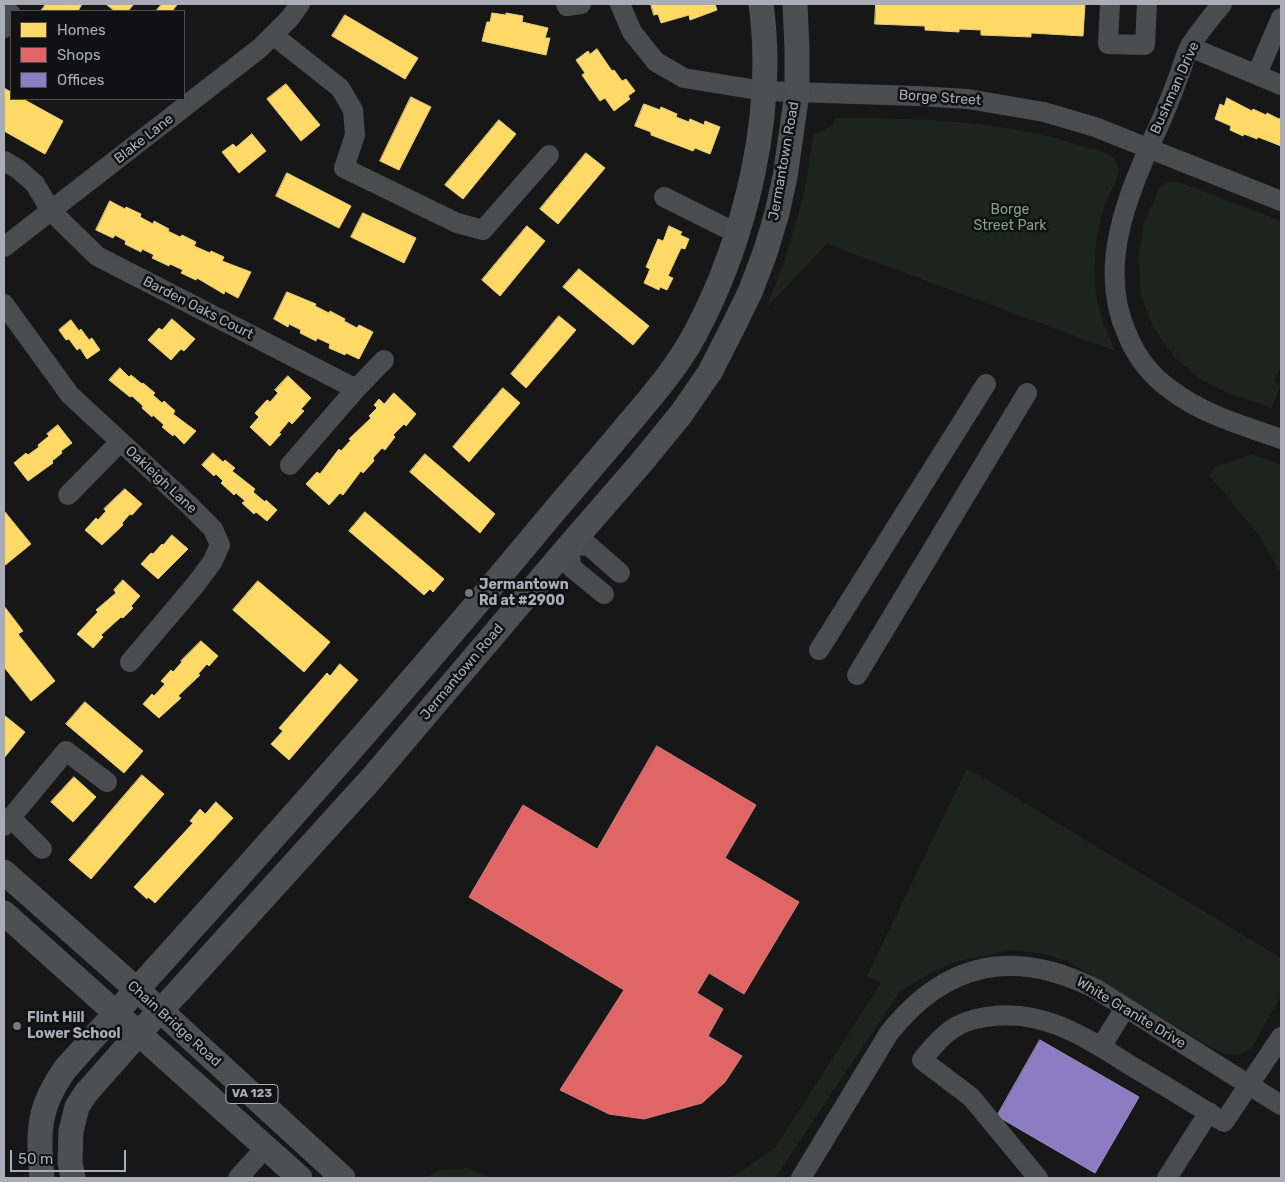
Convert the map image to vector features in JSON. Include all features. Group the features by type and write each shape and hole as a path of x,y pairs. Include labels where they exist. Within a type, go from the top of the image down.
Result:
{"main road":[{"name":"Jermantown Road","path":"42,1178 40,1129 42,1114 53,1086 66,1068 294,813 487,591 655,392 694,335 738,232 753,168 760,128 763,91 764,59 761,4"},
{"name":"Jermantown Road","path":"73,1178 70,1162 71,1131 76,1107 86,1093 372,778 681,414 710,372 751,290 777,213 785,177 796,92 795,4"},
{"name":"Chain Bridge Road","path":"4,872 136,991 161,1011 343,1178"},
{"name":"VA 123","path":"4,913 300,1178"}],"street":[{"name":"Blake Lane","path":"4,247 260,48 290,18 300,4"},
{"path":"566,4 568,6 581,4"},
{"name":"Borge Street","path":"620,4 632,32 656,62 684,78 763,91 917,96 1001,104 1044,112 1078,122 1281,201"},
{"path":"1110,4 1108,44 1145,46 1147,4"},
{"name":"Bushman Drive","path":"1222,4 1190,47 1165,113 1148,149 1125,208 1115,251 1115,297 1121,321 1131,344 1145,366 1158,380 1187,401 1244,426 1281,439"},
{"path":"4,28 10,17"},
{"path":"1258,74 1281,18"},
{"path":"274,35 340,88 353,110 355,135 344,168 457,223 483,230 549,155"},
{"path":"1190,47 1281,85"},
{"name":"Barden Oaks Court","path":"4,161 18,169 35,184 51,211 96,256 356,389"},
{"path":"664,197 738,232"},
{"name":"Oakleigh Lane","path":"4,304 70,395 188,504 213,529 220,545 214,561 130,662"},
{"path":"290,465 356,389 384,360"},
{"path":"819,650 986,384"},
{"path":"856,675 1027,393"},
{"path":"68,495 120,442"},
{"path":"604,594 572,568 568,547 588,545 620,573"},
{"path":"42,849 7,822 66,751 106,782"},
{"name":"White Granite Drive","path":"808,1176 889,1033 902,1016 918,1001 944,983 957,977 986,969 1016,966 1033,967 1078,980 1281,1105"},
{"path":"1101,1047 1126,1008"},
{"path":"1038,1178 971,1098 922,1060 952,1028 971,1020 995,1015 1041,1019 1084,1037 1224,1122 1281,1037"},
{"path":"1167,1178 1209,1112"},
{"path":"238,1178 266,1148"}],"green space":[{"name":"Borge Street Park","path":"835,118 929,120 991,126 1052,137 1111,156 1118,166 1118,172 1103,210 1094,265 1096,291 1102,320 1115,351 827,244 767,307 783,265 802,201 813,135 834,125"},
{"path":"1169,182 1179,182 1281,221 1281,364 1274,382 1281,385 1272,408 1226,392 1200,379 1173,356 1153,327 1141,294 1138,258 1144,224 1159,188"},
{"path":"1253,454 1281,465 1281,574 1259,535 1209,475 1215,467"},
{"path":"967,768 1281,958 1281,996 1252,1047 1239,1055 1226,1054 1212,1048 1066,960 1037,953 1010,950 955,962 929,974 900,991 775,1178 727,1178 736,1175 775,1148 881,983 867,976"},
{"path":"468,1168 490,1178 424,1178 441,1170"}],"building: Homes":[{"path":"46,4 82,4 79,10 42,10"},
{"path":"106,4 134,4 129,10 114,10"},
{"path":"162,4 177,5 173,10 157,10"},
{"path":"651,4 715,4 717,10 690,20 689,15 661,23 658,14 654,15"},
{"path":"876,4 1085,4 1083,36 1031,33 1031,37 981,35 981,30 959,29 959,32 925,30 925,26 875,24"},
{"path":"492,13 523,16 522,22 548,28 545,38 550,38 546,55 482,41 487,22 490,22"},
{"path":"345,15 418,58 405,79 332,36"},
{"path":"597,49 612,71 614,70 622,81 626,79 635,91 628,96 630,99 614,111 605,98 600,101 582,75 585,73 576,60 588,51 590,54"},
{"path":"286,84 320,125 301,141 267,99"},
{"path":"4,88 10,91 10,100 25,100 63,121 45,154 4,131"},
{"path":"411,97 431,107 399,170 380,161"},
{"path":"1227,98 1252,111 1253,109 1266,115 1267,113 1279,119 1281,118 1281,146 1258,137 1257,139 1244,134 1243,136 1230,130 1231,126 1215,119 1220,104 1224,106"},
{"path":"644,104 660,110 661,107 677,114 676,117 689,122 690,119 704,125 705,121 720,127 710,154 695,148 693,151 651,135 651,132 635,126"},
{"path":"499,120 516,134 463,199 445,185"},
{"path":"252,134 266,151 239,173 222,152 233,144 236,147"},
{"path":"586,153 605,168 558,224 540,209"},
{"path":"287,173 351,206 339,228 276,196"},
{"path":"110,201 125,209 126,207 141,214 140,217 153,224 154,221 180,237 182,235 196,242 194,246 224,257 222,261 251,272 238,298 225,291 224,294 197,278 196,280 181,273 183,270 152,258 154,255 142,249 141,252 125,244 126,241 115,235 113,238 96,230"},
{"path":"363,213 416,238 404,263 351,237"},
{"path":"527,226 545,241 500,296 482,280"},
{"path":"669,226 682,232 680,235 689,239 685,249 681,248 668,276 673,278 667,290 660,287 659,290 644,283 650,269 646,267 658,239 663,241"},
{"path":"579,269 649,326 633,345 563,287"},
{"path":"287,292 316,304 315,306 329,313 330,311 357,328 359,325 373,332 359,359 329,348 330,344 317,338 316,341 300,333 301,330 289,324 288,327 274,319"},
{"path":"559,316 576,330 526,388 511,374"},
{"path":"172,319 195,339 184,351 181,349 171,360 148,340 159,328 162,330"},
{"path":"71,320 89,340 92,338 100,350 87,359 80,348 77,350 59,330"},
{"path":"120,368 129,377 131,375 143,383 155,393 153,395 162,403 164,401 175,411 173,414 196,431 184,444 174,434 173,436 162,427 164,425 142,408 143,406 132,396 130,397 109,380"},
{"path":"288,376 311,398 301,409 304,411 292,424 289,421 270,446 250,427 259,417 255,413 267,400 270,402 278,393 275,390"},
{"path":"503,388 520,403 469,462 453,447"},
{"path":"394,393 416,414 406,426 404,424 393,435 395,437 385,450 382,448 373,458 374,461 363,473 361,471 343,495 340,493 329,505 306,484 317,472 320,474 339,449 341,451 351,440 349,439 371,418 369,416 377,408 374,405 379,399 384,404"},
{"path":"58,425 72,443 61,451 62,453 52,461 53,463 28,481 14,463 26,453 28,455 39,447 38,445 49,436 47,434"},
{"path":"213,453 223,462 225,460 235,468 232,471 255,489 253,492 277,510 267,521 256,512 254,514 242,503 245,501 236,493 234,495 221,483 223,481 216,474 214,476 202,465"},
{"path":"425,454 495,514 480,533 410,472"},
{"path":"125,489 142,504 132,515 130,514 122,523 123,525 102,545 85,530 96,518 98,520 106,511 104,509"},
{"path":"365,512 444,579 433,592 430,589 424,595 349,531"},
{"path":"4,513 31,544 4,566"},
{"path":"172,535 188,549 158,579 141,564"},
{"path":"123,580 140,596 131,606 133,608 101,635 103,637 93,648 77,634 98,612 96,610 116,593 114,590"},
{"path":"258,581 330,642 304,672 233,610"},
{"path":"4,606 23,631 18,634 55,681 31,701 4,667"},
{"path":"201,641 218,656 209,666 207,664 198,674 200,675 178,696 181,698 159,718 143,704 152,694 154,696 165,684 161,681 171,670 173,672"},
{"path":"340,664 358,680 289,760 271,744 283,731 279,728 327,673 330,676"},
{"path":"85,702 143,751 124,773 66,724"},
{"path":"4,715 25,732 4,758"},
{"path":"142,775 164,794 91,879 69,860"},
{"path":"74,777 96,797 73,822 51,802"},
{"path":"216,802 233,818 155,903 148,897 147,899 134,887 193,823 190,821 200,809 205,814"}],"building: Shops":[{"path":"657,746 756,805 725,858 799,902 744,994 709,973 697,993 723,1009 708,1036 742,1056 725,1082 702,1103 644,1119 609,1114 560,1090 624,990 469,897 523,805 597,849"}],"building: Offices":[{"path":"1040,1040 1139,1097 1095,1173 997,1116"}],"place":[{"name":"Jermantown Rd at #2900","path":"469,593"},
{"name":"Flint Hill Lower School","path":"17,1026"}]}
